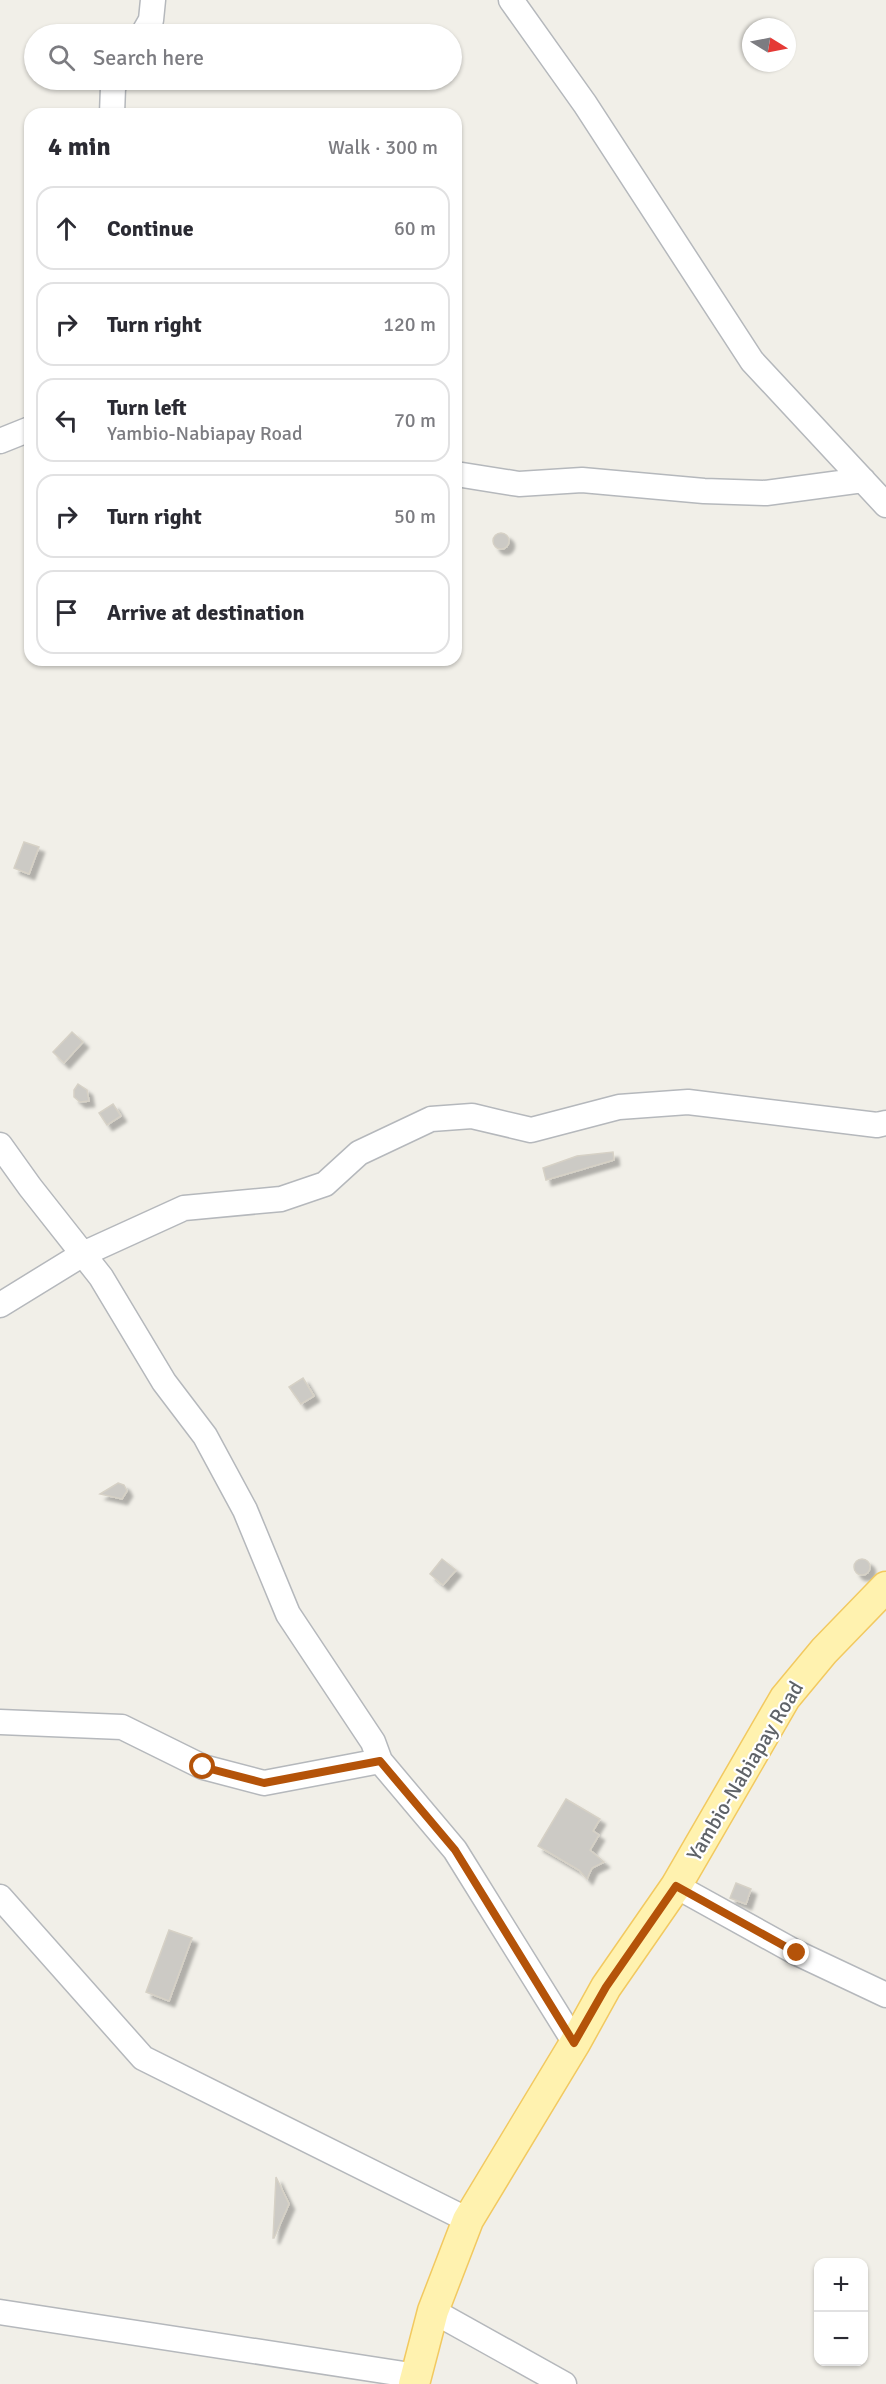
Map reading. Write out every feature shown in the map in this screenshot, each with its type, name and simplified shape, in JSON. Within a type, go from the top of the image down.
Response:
[{"type":"main road","name":"Yambio-Nabiapay Road","points":[[415,2380],[433,2311],[468,2220],[606,1987],[676,1886],[785,1698],[824,1651],[886,1587]]},
{"type":"street","points":[[149,24],[153,0]]},
{"type":"street","points":[[511,0],[585,104],[752,361],[886,505]]},
{"type":"street","points":[[112,108],[113,90]]},
{"type":"street","points":[[0,441],[24,431]]},
{"type":"street","points":[[462,475],[519,484],[582,480],[704,491],[766,493],[863,480]]},
{"type":"street","points":[[0,1305],[83,1254],[184,1208],[281,1199],[325,1184],[359,1153],[430,1119],[472,1116],[531,1130],[619,1107],[688,1102],[877,1125],[886,1123]]},
{"type":"street","points":[[0,1145],[101,1277],[164,1382],[205,1436],[245,1510],[288,1614],[373,1742],[380,1761],[455,1850],[574,2043]]},
{"type":"street","points":[[0,1722],[122,1726],[203,1767],[264,1783],[380,1761]]},
{"type":"street","points":[[676,1886],[797,1953],[886,1995]]},
{"type":"street","points":[[0,1898],[143,2058],[468,2220]]},
{"type":"street","points":[[433,2311],[564,2384]]},
{"type":"street","points":[[0,2312],[415,2380]]},
{"type":"building","points":[[498,533],[504,533],[509,541],[507,547],[498,549],[493,544],[493,538]]},
{"type":"building","points":[[24,842],[39,847],[29,874],[14,868]]},
{"type":"building","points":[[72,1032],[83,1042],[64,1063],[53,1052]]},
{"type":"building","points":[[78,1084],[87,1090],[89,1101],[80,1102],[74,1097],[74,1090]]},
{"type":"building","points":[[113,1104],[121,1116],[107,1125],[99,1113]]},
{"type":"building","points":[[613,1152],[614,1160],[546,1180],[543,1168],[577,1156]]},
{"type":"building","points":[[303,1378],[314,1396],[301,1404],[289,1387]]},
{"type":"building","points":[[118,1483],[124,1485],[127,1491],[122,1499],[100,1494]]},
{"type":"building","points":[[442,1559],[456,1570],[443,1585],[430,1574]]},
{"type":"building","points":[[859,1559],[865,1559],[870,1567],[868,1573],[859,1575],[854,1570],[854,1564]]},
{"type":"building","points":[[566,1799],[600,1819],[593,1831],[599,1835],[590,1850],[604,1862],[592,1868],[587,1879],[579,1870],[538,1846]]},
{"type":"building","points":[[736,1883],[751,1889],[746,1904],[730,1898]]},
{"type":"building","points":[[169,1930],[192,1938],[169,2001],[146,1992]]},
{"type":"building","points":[[276,2177],[289,2204],[273,2238]]},
{"type":"route","points":[[203,1767],[264,1783],[380,1761],[455,1850],[574,2043],[606,1987],[676,1886],[797,1953]]}]
